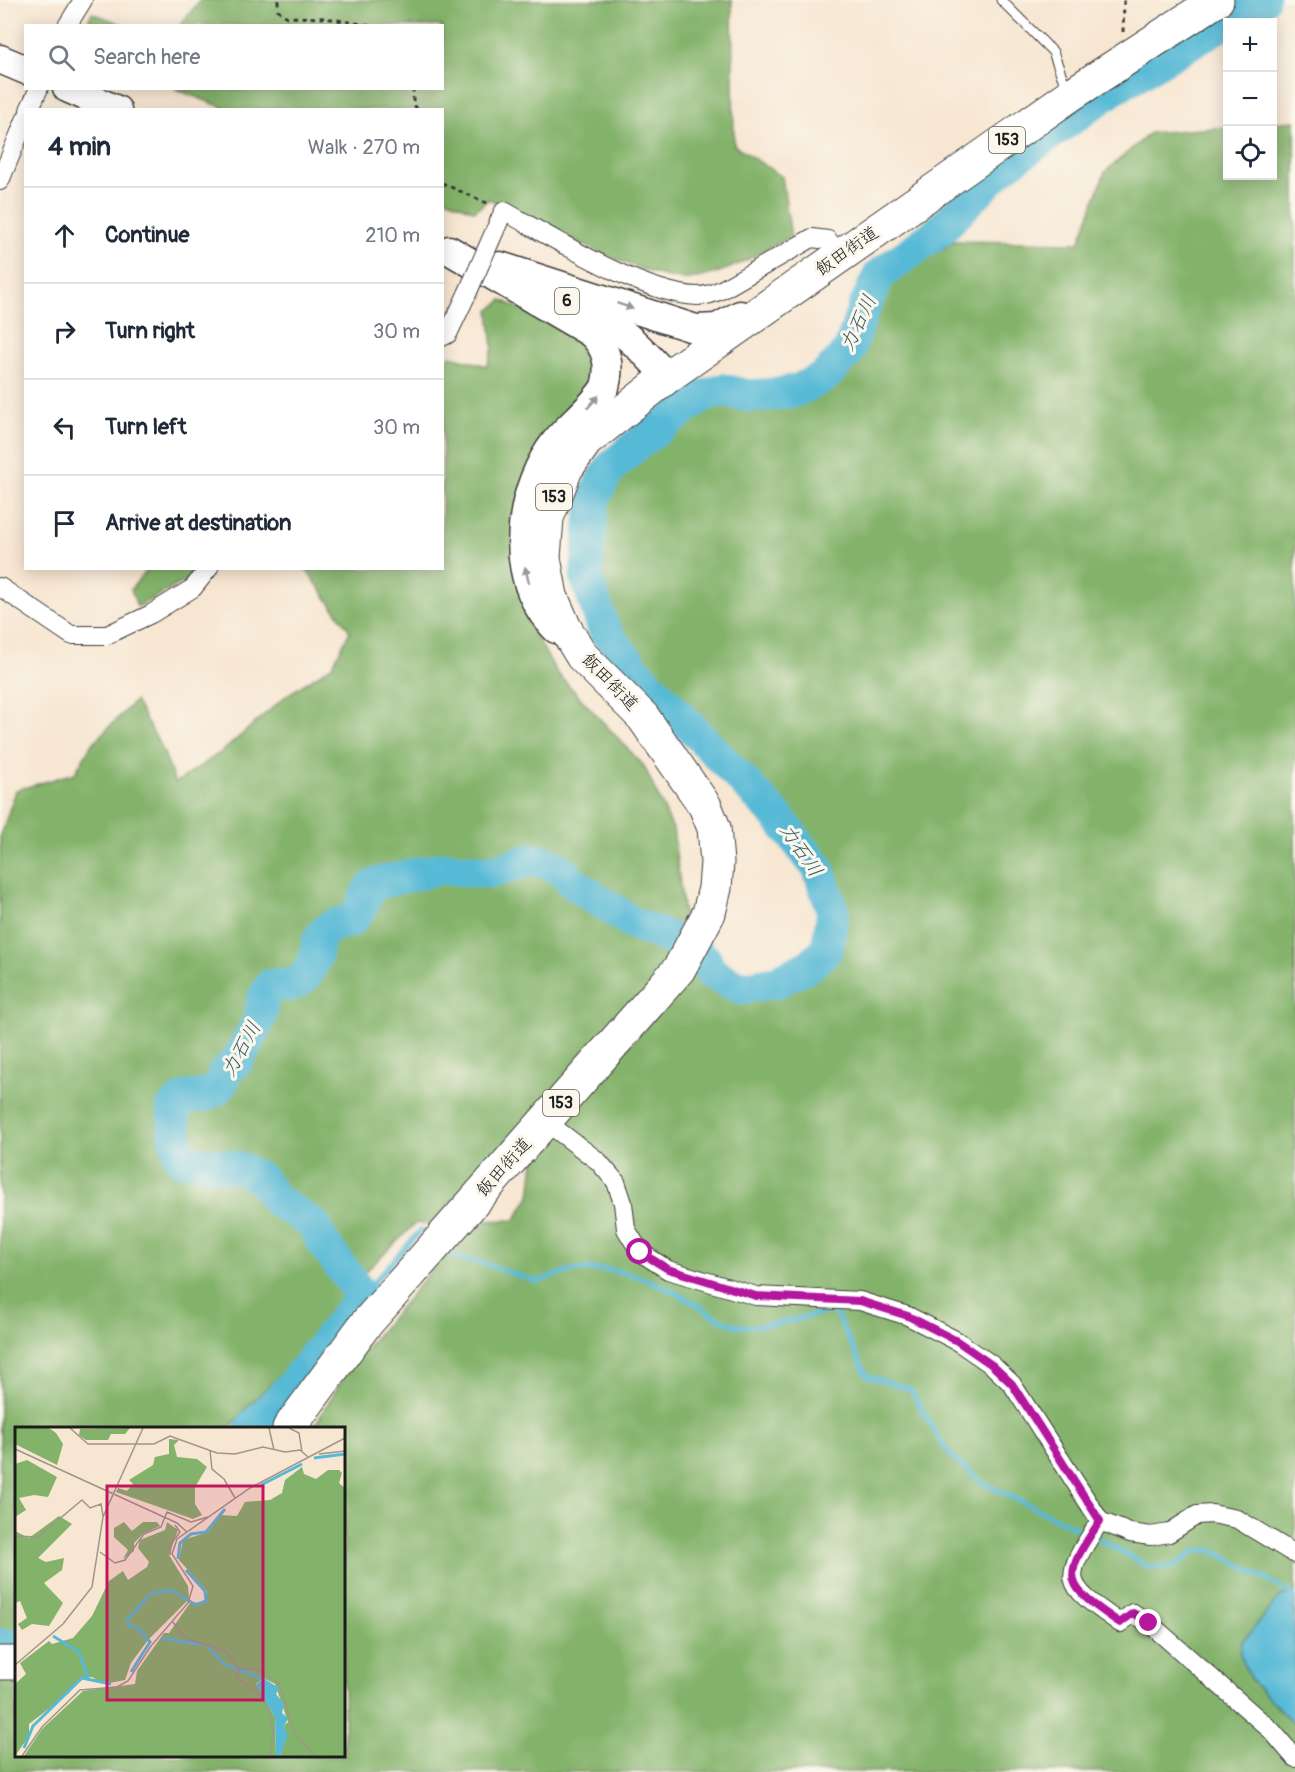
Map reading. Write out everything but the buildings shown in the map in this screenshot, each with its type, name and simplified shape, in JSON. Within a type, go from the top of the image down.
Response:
[{"type":"highway","name":"飯田街道","points":[[290,1427],[364,1326],[679,969],[709,913],[716,888],[717,862],[714,828],[700,798],[643,717],[582,656],[565,628],[551,596],[544,558],[547,518],[566,469],[586,441],[668,377],[1069,96],[1216,0]]},
{"type":"highway","points":[[0,1663],[15,1664]]},
{"type":"main road","points":[[0,59],[24,69]]},
{"type":"main road","points":[[72,90],[112,108]]},
{"type":"main road","points":[[446,249],[696,329],[717,327],[800,284]]},
{"type":"main road","points":[[446,249],[591,333],[600,342],[605,352],[608,376],[606,387],[544,458],[529,495],[523,534],[525,570],[539,608],[582,656]]},
{"type":"main road","name":"6","points":[[446,249],[605,320],[638,343],[668,377]]},
{"type":"street","points":[[69,21],[83,0]]},
{"type":"street","points":[[30,108],[38,90]]},
{"type":"street","points":[[0,182],[23,124]]},
{"type":"street","points":[[444,336],[448,334],[502,215],[600,263],[652,284],[696,296],[723,290],[812,238],[828,240],[841,256]]},
{"type":"street","points":[[0,587],[71,634],[107,635],[151,614],[193,588],[207,570]]},
{"type":"street","points":[[545,1121],[598,1161],[616,1182],[627,1229],[640,1252],[668,1269],[756,1296],[860,1301],[908,1316],[957,1341],[992,1365],[1012,1384],[1099,1523],[1130,1533],[1151,1536],[1169,1533],[1197,1515],[1212,1514],[1237,1519],[1295,1554]]},
{"type":"street","points":[[1099,1523],[1084,1546],[1072,1572],[1073,1586],[1083,1598],[1120,1623],[1133,1613],[1149,1623],[1263,1724],[1295,1758]]},
{"type":"lane","points":[[1001,0],[1053,52],[1069,96]]},
{"type":"path","points":[[278,0],[278,10],[287,17],[326,18],[361,24]]},
{"type":"path","points":[[413,90],[413,105],[416,108]]},
{"type":"path","points":[[444,184],[502,215]]},
{"type":"green space","points":[[200,0],[732,0],[734,145],[782,177],[791,237],[716,273],[689,279],[671,277],[647,271],[590,248],[489,199],[475,211],[444,198],[444,108],[224,108],[178,90],[444,90],[444,24],[181,24]]},
{"type":"green space","points":[[92,13],[121,24],[86,24]]},
{"type":"green space","points":[[1295,121],[1295,1592],[1281,1596],[1242,1642],[1251,1680],[1295,1725],[1295,1772],[0,1772],[0,1678],[15,1678],[15,1757],[345,1757],[345,1427],[314,1427],[350,1367],[473,1221],[515,1220],[530,1196],[535,1152],[695,972],[735,990],[752,992],[816,973],[835,946],[840,913],[831,873],[786,813],[656,676],[629,654],[601,613],[593,583],[593,549],[606,496],[616,473],[637,448],[676,418],[713,402],[790,404],[842,375],[864,337],[883,287],[954,241],[1079,243],[1105,172],[1150,133],[1223,127],[1223,180],[1277,180],[1277,123]]},
{"type":"green space","points":[[502,300],[579,338],[588,362],[592,388],[517,570],[529,624],[557,673],[644,766],[673,829],[686,932],[669,966],[431,1224],[416,1223],[362,1275],[348,1276],[336,1313],[289,1367],[245,1409],[231,1427],[15,1427],[15,1633],[0,1634],[0,837],[16,790],[75,773],[91,745],[135,701],[163,750],[175,783],[224,750],[287,695],[332,666],[350,631],[307,570],[444,570],[444,359],[451,356],[487,366],[493,348],[489,311]]},
{"type":"green space","points":[[147,570],[198,570],[191,578],[137,607],[131,589]]},
{"type":"water","points":[[1295,1592],[1295,1725],[1251,1680],[1240,1654],[1242,1642],[1281,1596]]},
{"type":"waterway","name":"力石川","points":[[252,1427],[290,1388],[362,1295],[323,1243],[314,1225],[276,1200],[261,1179],[240,1168],[182,1160],[177,1148],[172,1108],[187,1097],[203,1096],[214,1091],[222,1083],[224,1073],[237,1061],[260,1018],[263,999],[271,985],[292,985],[304,978],[315,959],[318,941],[323,933],[333,925],[351,921],[361,908],[368,891],[377,883],[443,868],[491,872],[530,860],[545,862],[562,870],[572,882],[634,924],[687,945],[705,959],[711,973],[741,988],[776,982],[810,965],[827,949],[833,912],[818,868],[776,815],[637,672],[605,632],[586,577],[593,502],[611,467],[636,445],[701,397],[723,390],[749,396],[778,394],[798,390],[824,377],[849,351],[863,310],[879,275],[939,231],[1001,169],[1116,87],[1263,0]]},
{"type":"waterway","points":[[362,1295],[421,1230],[430,1237]]},
{"type":"waterway","points":[[446,1250],[456,1258],[482,1263],[537,1282],[579,1270],[599,1269],[637,1276],[675,1292],[719,1319],[735,1325],[758,1326],[834,1310],[867,1376],[910,1389],[952,1457],[983,1483],[1101,1540],[1149,1567],[1173,1567],[1197,1550],[1214,1551],[1291,1593],[1295,1599]]},
{"type":"waterway","name":"力石川","points":[[0,1645],[15,1645]]},
{"type":"route","points":[[640,1252],[668,1269],[756,1296],[860,1301],[908,1316],[957,1341],[992,1365],[1012,1384],[1100,1521],[1075,1563],[1072,1572],[1073,1586],[1083,1598],[1120,1623],[1133,1613],[1149,1623]]}]
